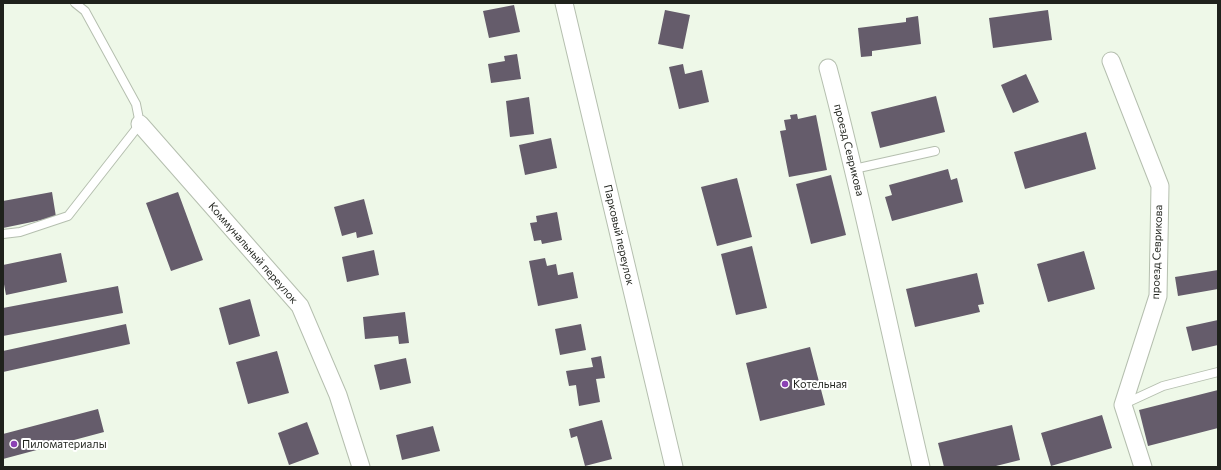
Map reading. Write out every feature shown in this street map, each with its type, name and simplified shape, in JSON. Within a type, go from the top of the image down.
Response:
[{"type":"street","name":"Парковый переулок","points":[[564,3],[674,467]]},
{"type":"street","name":"проезд Севрикова","points":[[1111,61],[1160,186],[1158,296],[1122,405]]},
{"type":"street","name":"проезд Севрикова","points":[[828,68],[854,169],[885,314],[921,467]]},
{"type":"street","name":"Коммунальный переулок","points":[[140,124],[300,306],[338,395],[361,467]]},
{"type":"street","points":[[1122,405],[1143,467]]},
{"type":"lane","points":[[3,234],[20,232],[68,216],[140,124],[136,104],[85,11],[75,3]]},
{"type":"lane","points":[[854,169],[935,151]]},
{"type":"lane","points":[[1122,405],[1163,386],[1218,372]]},
{"type":"building","points":[[514,5],[520,32],[489,38],[483,11]]},
{"type":"building","points":[[665,10],[690,15],[683,49],[658,44]]},
{"type":"building","points":[[1048,10],[1052,40],[993,48],[989,18]]},
{"type":"building","points":[[918,16],[921,44],[872,51],[872,56],[861,57],[858,28],[906,22],[906,18]]},
{"type":"building","points":[[517,54],[521,79],[491,83],[488,64],[505,61],[504,56]]},
{"type":"building","points":[[683,64],[685,74],[702,70],[709,102],[679,109],[669,67]]},
{"type":"building","points":[[1026,74],[1039,102],[1013,113],[1001,85]]},
{"type":"building","points":[[936,96],[945,132],[880,148],[871,112]]},
{"type":"building","points":[[529,97],[534,134],[510,137],[506,101]]},
{"type":"building","points":[[797,114],[798,119],[816,115],[827,170],[789,177],[780,131],[786,130],[784,120],[791,119],[790,115]]},
{"type":"building","points":[[1086,132],[1096,169],[1025,189],[1014,152]]},
{"type":"building","points":[[551,138],[557,168],[525,175],[519,145]]},
{"type":"building","points":[[948,169],[951,180],[957,178],[963,202],[892,221],[885,197],[892,195],[889,185]]},
{"type":"building","points":[[831,175],[846,235],[811,244],[796,184]]},
{"type":"building","points":[[737,178],[752,237],[717,246],[701,187]]},
{"type":"building","points":[[52,192],[56,217],[3,228],[3,201]]},
{"type":"building","points":[[178,192],[203,260],[171,271],[146,203]]},
{"type":"building","points":[[364,199],[373,234],[357,238],[356,232],[342,236],[334,207]]},
{"type":"building","points":[[557,212],[562,240],[542,244],[541,240],[534,241],[530,223],[537,222],[536,216]]},
{"type":"building","points":[[752,246],[767,308],[736,315],[721,254]]},
{"type":"building","points":[[374,250],[379,275],[347,282],[342,257]]},
{"type":"building","points":[[1084,251],[1095,289],[1048,302],[1037,264]]},
{"type":"building","points":[[61,253],[67,282],[6,295],[3,279],[3,265]]},
{"type":"building","points":[[545,258],[547,266],[556,264],[558,275],[573,272],[578,298],[538,306],[529,261]]},
{"type":"building","points":[[1218,270],[1218,289],[1178,296],[1175,277]]},
{"type":"building","points":[[977,273],[984,304],[978,305],[980,312],[915,327],[906,289]]},
{"type":"building","points":[[118,286],[123,313],[3,336],[3,308]]},
{"type":"building","points":[[250,299],[260,336],[229,345],[219,308]]},
{"type":"building","points":[[405,312],[409,343],[399,344],[398,336],[365,339],[363,317]]},
{"type":"building","points":[[1218,320],[1218,345],[1192,351],[1186,327]]},
{"type":"building","points":[[126,324],[130,344],[3,372],[3,351]]},
{"type":"building","points":[[581,324],[586,350],[560,355],[555,329]]},
{"type":"building","name":"Котельная","points":[[810,347],[825,405],[760,421],[746,363]]},
{"type":"building","points":[[277,351],[289,393],[248,404],[236,362]]},
{"type":"building","points":[[601,356],[605,378],[596,379],[600,402],[579,406],[576,385],[569,386],[566,371],[593,367],[591,358]]},
{"type":"building","points":[[406,358],[411,383],[380,390],[374,365]]},
{"type":"building","points":[[1218,390],[1218,428],[1148,446],[1139,410]]},
{"type":"building","points":[[98,409],[104,432],[3,459],[3,434]]},
{"type":"building","points":[[1102,415],[1112,448],[1051,466],[1041,433]]},
{"type":"building","points":[[602,420],[612,459],[585,466],[577,436],[571,438],[569,429]]},
{"type":"building","points":[[307,422],[319,454],[289,465],[278,433]]},
{"type":"building","points":[[1012,425],[1020,460],[992,467],[944,467],[938,443]]},
{"type":"building","points":[[433,426],[440,451],[402,460],[396,435]]},
{"type":"place","name":"Котельная","points":[[785,384]]},
{"type":"place","name":"Пиломатериалы","points":[[14,444]]}]
